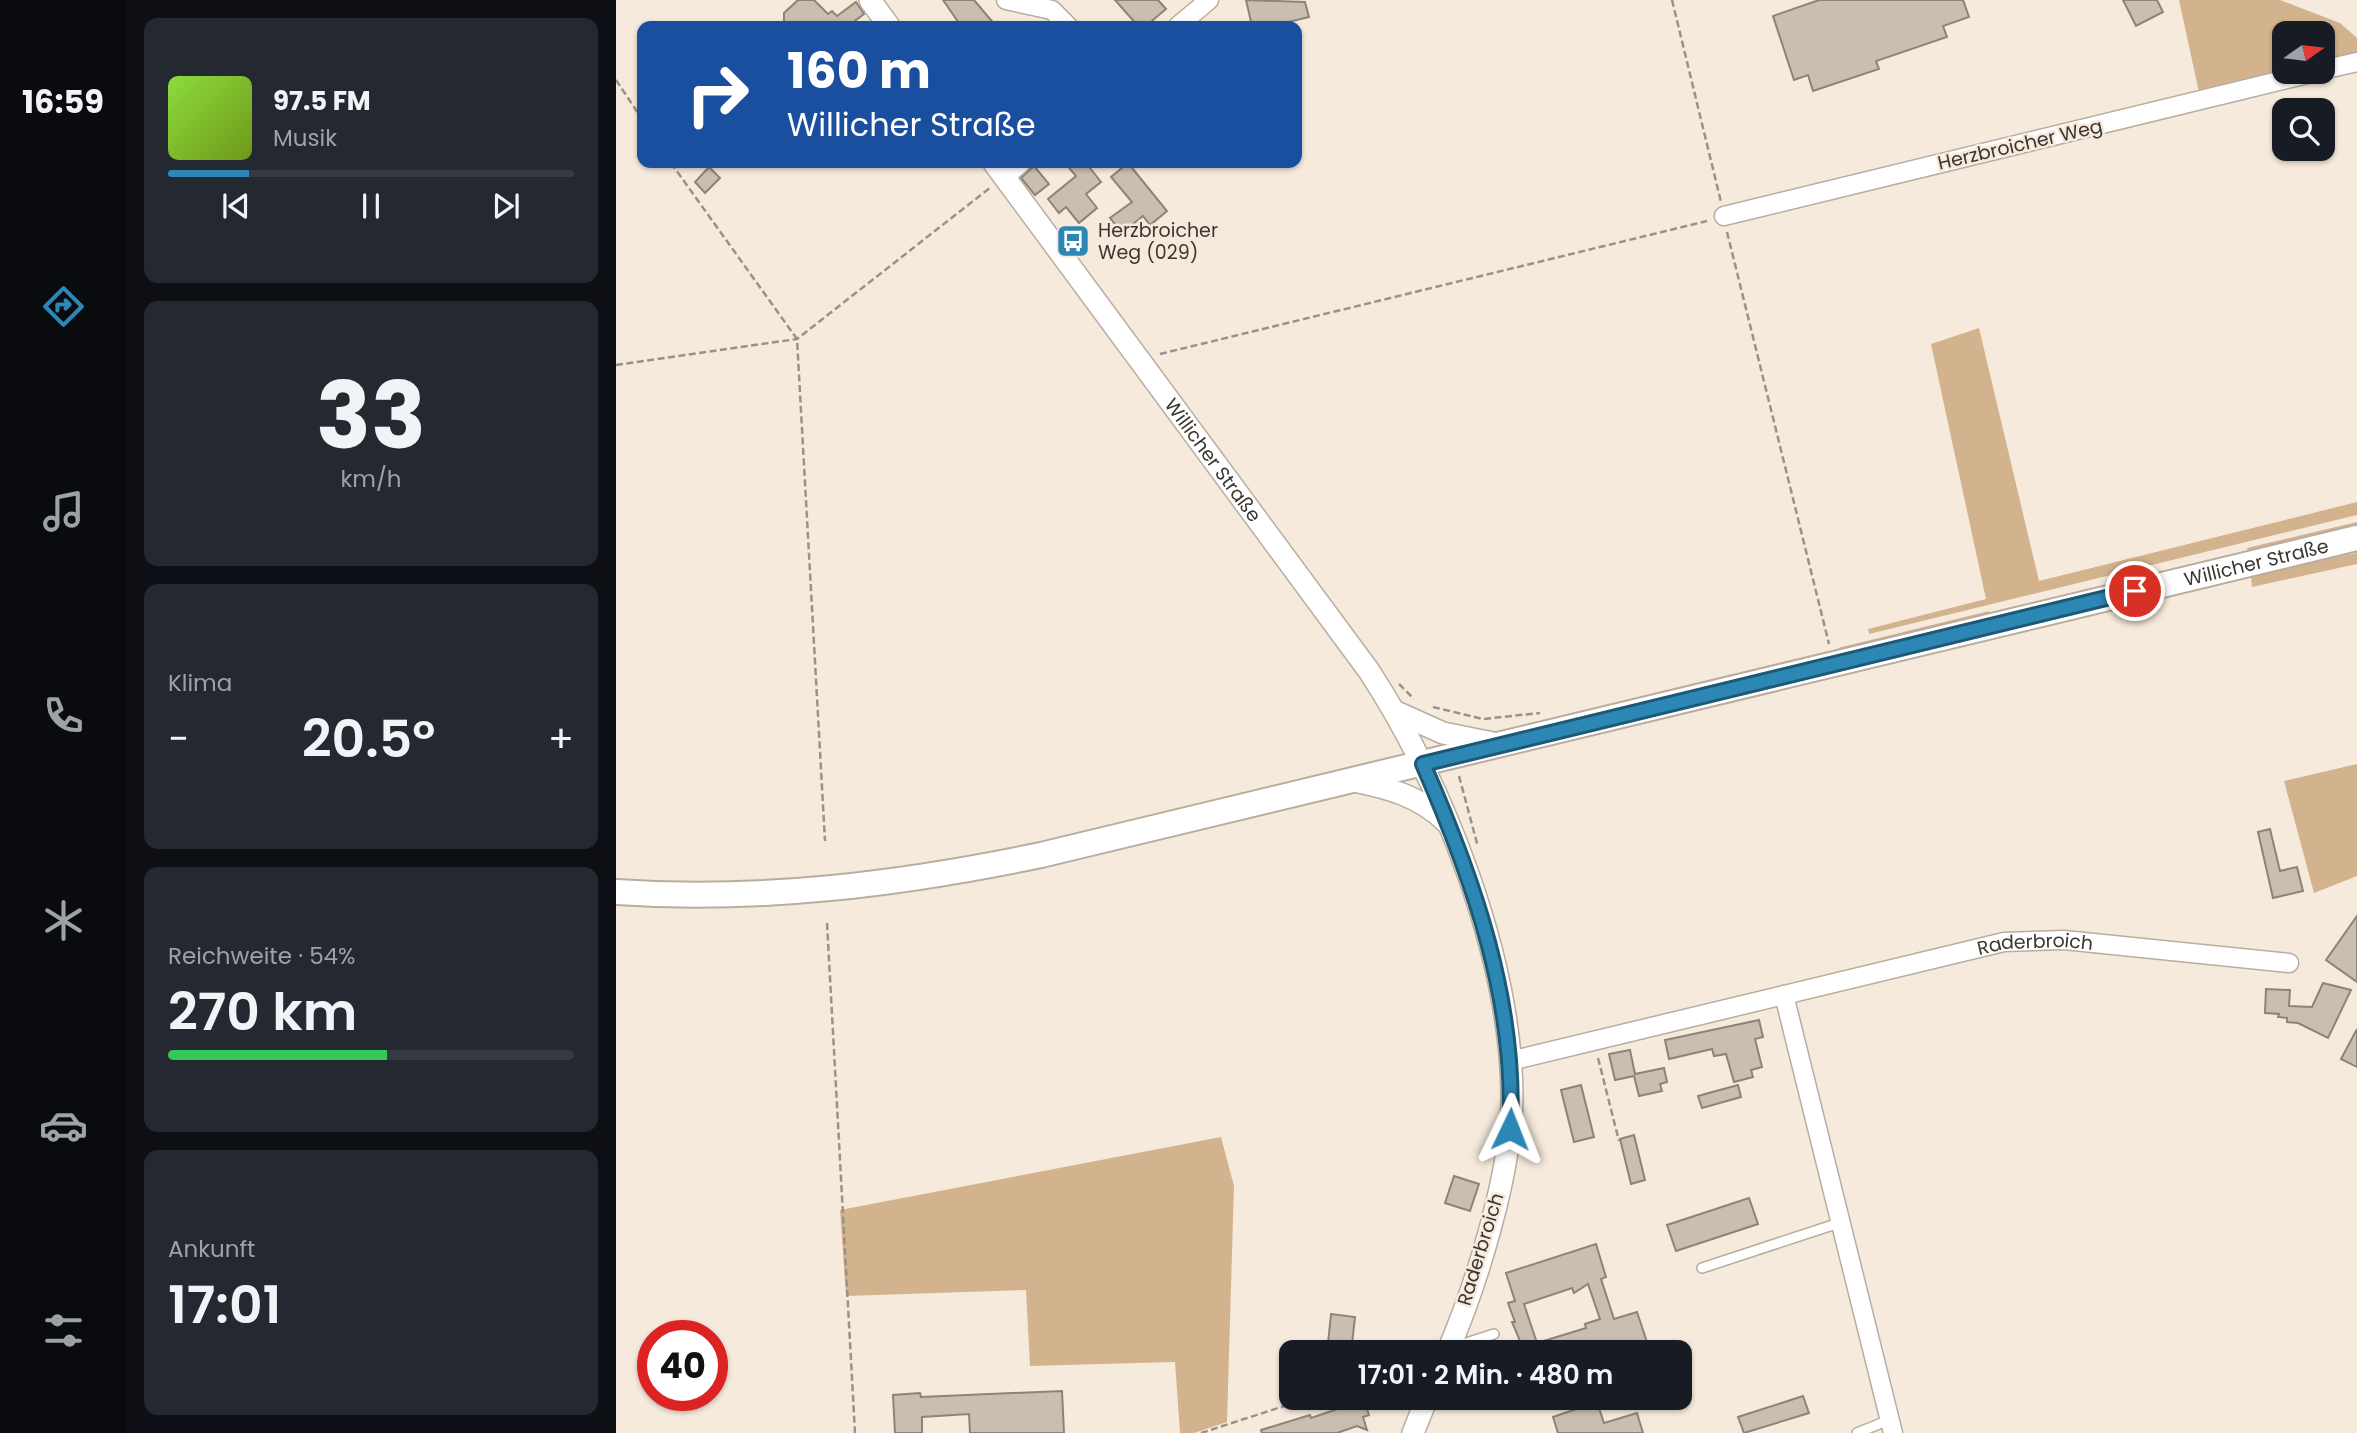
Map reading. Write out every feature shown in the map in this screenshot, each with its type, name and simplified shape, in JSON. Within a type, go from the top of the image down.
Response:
[{"type":"main road","name":"Willicher Straße","points":[[616,892],[735,895],[868,885],[995,864],[1174,825],[2357,538]]},
{"type":"street","points":[[870,0],[885,21]]},
{"type":"street","points":[[1006,0],[1052,10],[1063,21]]},
{"type":"street","points":[[1184,21],[1209,0]]},
{"type":"street","points":[[2335,67],[2357,62]]},
{"type":"street","name":"Herzbroicher Weg","points":[[1724,216],[2272,83]]},
{"type":"street","name":"Willicher Straße","points":[[1007,168],[1140,359],[1342,632],[1394,710],[1423,764]]},
{"type":"street","points":[[1394,710],[1443,733],[1504,744]]},
{"type":"street","name":"Raderbroich","points":[[1423,764],[1448,824],[1486,934],[1510,1060],[1511,1110],[1504,1166],[1479,1261],[1452,1340]]},
{"type":"street","points":[[1354,781],[1412,797],[1448,824]]},
{"type":"street","name":"Raderbroich","points":[[1510,1060],[1970,948],[2027,940],[2064,940],[2289,963]]},
{"type":"street","points":[[1784,995],[1891,1427]]},
{"type":"street","points":[[1413,1433],[1422,1410]]},
{"type":"lane","points":[[1702,1268],[1839,1223]]},
{"type":"lane","points":[[1478,1340],[1494,1334]]},
{"type":"lane","points":[[1857,1433],[1891,1427]]},
{"type":"path","points":[[1672,0],[1834,664]]},
{"type":"path","points":[[616,79],[637,111]]},
{"type":"path","points":[[675,168],[797,339],[825,841]]},
{"type":"path","points":[[616,365],[797,339],[1005,168]]},
{"type":"path","points":[[1140,359],[1724,216]]},
{"type":"path","points":[[1399,684],[1418,702]]},
{"type":"path","points":[[1425,705],[1483,719],[1544,712]]},
{"type":"path","points":[[827,923],[855,1433]]},
{"type":"path","points":[[1594,1041],[1619,1141]]},
{"type":"path","points":[[1201,1433],[1279,1408]]},
{"type":"shaded area","points":[[2179,0],[2280,0],[2335,21],[2272,21],[2272,76],[2200,97]]},
{"type":"shaded area","points":[[2335,21],[2357,38],[2357,58],[2335,63]]},
{"type":"shaded area","points":[[1979,328],[2039,581],[2357,502],[2357,515],[1869,634],[1868,629],[1986,599],[1931,344]]},
{"type":"shaded area","points":[[2357,522],[2357,526],[2248,553],[2247,548]]},
{"type":"shaded area","points":[[2357,553],[2357,564],[2252,587],[2251,575]]},
{"type":"shaded area","points":[[1989,611],[1990,616],[1844,651],[1838,648]]},
{"type":"shaded area","points":[[2357,764],[2357,876],[2314,893],[2284,781]]},
{"type":"shaded area","points":[[1221,1137],[1234,1186],[1227,1422],[1194,1433],[1180,1433],[1175,1362],[1030,1366],[1026,1290],[846,1296],[840,1210]]},
{"type":"building","points":[[798,0],[814,0],[828,14],[832,11],[837,16],[856,2],[864,14],[855,21],[784,21],[784,13]]},
{"type":"building","points":[[943,0],[974,0],[992,21],[958,21]]},
{"type":"building","points":[[1115,0],[1158,0],[1166,9],[1152,21],[1134,21]]},
{"type":"building","points":[[1246,0],[1305,2],[1309,17],[1293,21],[1251,21]]},
{"type":"building","points":[[1819,0],[1963,0],[1969,17],[1943,26],[1947,37],[1876,61],[1879,69],[1813,91],[1808,75],[1794,80],[1773,16]]},
{"type":"building","points":[[2123,0],[2157,0],[2163,12],[2136,26]]},
{"type":"building","points":[[708,168],[720,178],[705,193],[695,182]]},
{"type":"building","points":[[1032,168],[1036,168],[1049,184],[1035,195],[1021,178]]},
{"type":"building","points":[[1069,168],[1090,168],[1101,182],[1086,194],[1097,208],[1079,223],[1066,207],[1059,213],[1048,199],[1076,176]]},
{"type":"building","points":[[1122,168],[1132,168],[1167,211],[1150,225],[1143,216],[1122,233],[1110,218],[1132,202],[1111,177]]},
{"type":"building","points":[[2270,829],[2280,871],[2297,867],[2303,891],[2273,898],[2258,832]]},
{"type":"building","points":[[2357,916],[2357,982],[2326,960]]},
{"type":"building","points":[[2323,983],[2351,990],[2328,1038],[2298,1023],[2287,1022],[2287,1018],[2278,1017],[2279,1014],[2265,1013],[2266,989],[2290,990],[2289,1006],[2312,1007]]},
{"type":"building","points":[[1759,1020],[1763,1037],[1755,1039],[1762,1067],[1751,1070],[1753,1077],[1734,1082],[1726,1054],[1714,1056],[1712,1049],[1669,1059],[1665,1040]]},
{"type":"building","points":[[2357,1029],[2357,1067],[2341,1059]]},
{"type":"building","points":[[1630,1050],[1635,1074],[1664,1068],[1667,1082],[1660,1084],[1662,1091],[1639,1096],[1634,1076],[1615,1080],[1609,1054]]},
{"type":"building","points":[[1581,1085],[1594,1137],[1574,1142],[1561,1090]]},
{"type":"building","points":[[1738,1085],[1741,1097],[1702,1108],[1698,1096]]},
{"type":"building","points":[[1634,1135],[1645,1180],[1631,1184],[1620,1139]]},
{"type":"building","points":[[1454,1176],[1479,1184],[1470,1211],[1445,1203]]},
{"type":"building","points":[[1749,1198],[1758,1224],[1676,1251],[1667,1225]]},
{"type":"building","points":[[1596,1244],[1606,1277],[1601,1279],[1614,1319],[1637,1312],[1646,1340],[1547,1340],[1586,1328],[1585,1324],[1600,1319],[1588,1284],[1574,1293],[1572,1288],[1524,1304],[1536,1340],[1520,1340],[1508,1303],[1515,1301],[1506,1273]]},
{"type":"building","points":[[1331,1314],[1355,1317],[1352,1340],[1328,1340]]},
{"type":"building","points":[[1062,1391],[1064,1433],[970,1433],[969,1414],[922,1417],[922,1433],[895,1433],[893,1395],[920,1393],[921,1397]]},
{"type":"building","points":[[1803,1396],[1809,1413],[1744,1433],[1738,1417]]},
{"type":"building","points":[[1335,1410],[1367,1410],[1369,1415],[1363,1417],[1367,1430],[1357,1426],[1337,1433],[1262,1433],[1261,1430],[1310,1415],[1311,1418]]},
{"type":"building","points":[[1574,1410],[1600,1410],[1604,1423],[1637,1413],[1643,1433],[1558,1433],[1553,1417]]},
{"type":"place","name":"Herzbroicher Weg (029)","points":[[1073,241]]},
{"type":"route","points":[[1510,1129],[1510,1060],[1492,960],[1467,877],[1423,764],[2135,591]]}]
